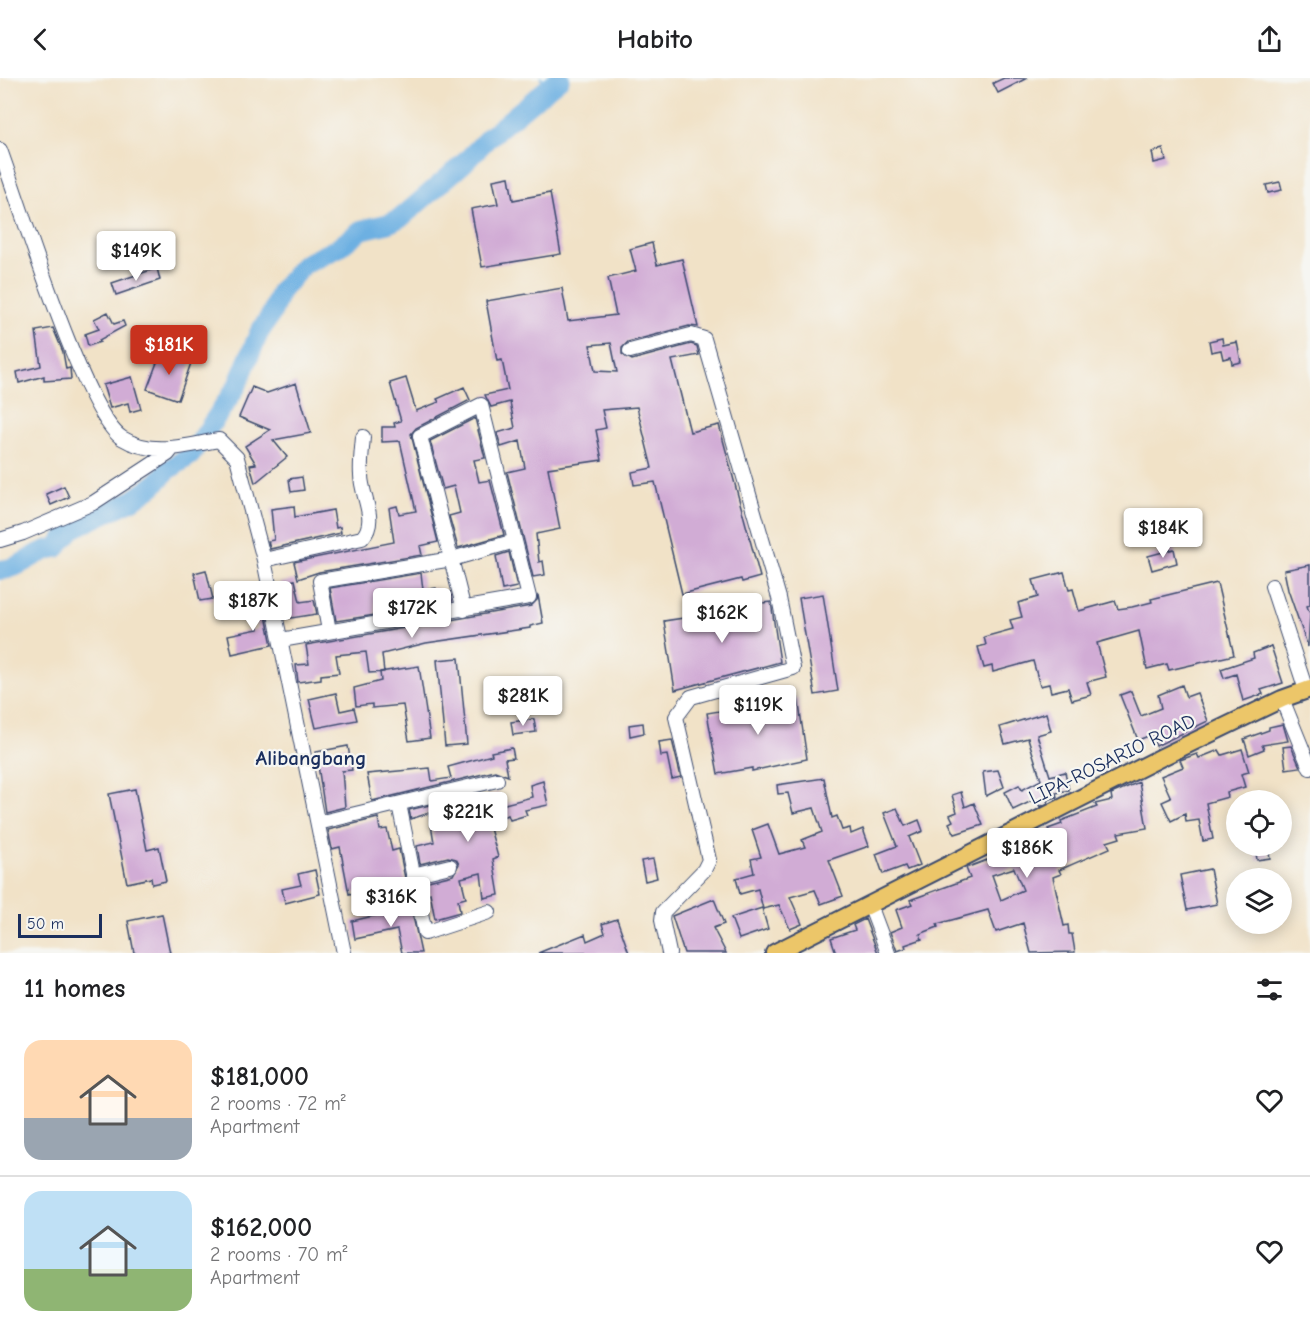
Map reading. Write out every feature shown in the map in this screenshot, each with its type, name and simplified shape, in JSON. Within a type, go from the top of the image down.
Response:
[{"type":"main road","name":"LIPA-ROSARIO ROAD","points":[[774,953],[1162,757],[1282,699],[1308,690]]},
{"type":"street","points":[[0,150],[71,352],[111,428],[122,438],[147,447],[178,448],[219,440],[237,458],[264,560],[344,953]]},
{"type":"street","points":[[630,351],[692,335],[698,335],[704,339],[779,598],[793,668],[691,697],[676,717],[709,860],[704,870],[663,912],[662,920],[669,953]]},
{"type":"street","points":[[281,640],[464,610],[530,597],[481,405],[420,436],[464,610]]},
{"type":"street","points":[[264,560],[362,538],[368,533],[370,524],[360,478],[363,437]]},
{"type":"street","points":[[0,540],[93,503],[178,448]]},
{"type":"street","points":[[329,631],[320,581],[452,559],[516,541]]},
{"type":"street","points":[[1272,586],[1308,690]]},
{"type":"street","points":[[1282,699],[1310,768]]},
{"type":"street","points":[[318,823],[497,780]]},
{"type":"street","points":[[399,804],[425,933],[489,912]]},
{"type":"street","points":[[413,875],[450,866]]},
{"type":"street","points":[[870,905],[888,953]]},
{"type":"building","points":[[1004,78],[1027,78],[998,93],[993,83]]},
{"type":"building","points":[[1163,149],[1166,160],[1154,163],[1152,152]]},
{"type":"building","points":[[509,177],[513,200],[550,193],[561,254],[482,267],[471,209],[498,204],[493,180]]},
{"type":"building","points":[[1280,182],[1282,190],[1268,193],[1266,185]]},
{"type":"building","points":[[652,243],[657,265],[682,259],[698,327],[689,326],[628,342],[622,348],[622,354],[632,360],[691,344],[697,346],[699,355],[672,360],[690,432],[719,425],[760,577],[742,582],[741,579],[682,594],[655,482],[634,485],[632,472],[652,468],[637,407],[602,410],[606,428],[596,430],[602,460],[548,468],[560,529],[536,534],[539,562],[543,561],[545,575],[533,577],[507,472],[525,468],[520,441],[501,447],[497,433],[515,428],[510,402],[491,407],[485,395],[508,390],[502,360],[497,361],[486,301],[562,288],[568,321],[616,315],[608,278],[636,271],[630,249]],"holes":[[[611,343],[617,372],[595,371],[590,345]]]},
{"type":"building","points":[[157,268],[160,280],[116,295],[112,283]]},
{"type":"building","points":[[108,312],[114,324],[123,321],[125,326],[99,340],[100,342],[88,346],[85,334],[99,329],[94,319]]},
{"type":"building","points":[[53,328],[63,352],[66,369],[70,368],[71,379],[44,381],[44,376],[19,383],[17,372],[41,366],[36,331]]},
{"type":"building","points":[[1222,338],[1223,345],[1237,342],[1241,362],[1232,364],[1231,357],[1223,359],[1221,350],[1211,352],[1209,341]]},
{"type":"building","points":[[161,352],[191,363],[178,400],[147,389]]},
{"type":"building","points":[[132,377],[141,409],[130,412],[128,403],[110,408],[103,385]]},
{"type":"building","points":[[406,378],[416,411],[439,402],[437,399],[464,387],[470,400],[416,428],[411,434],[438,542],[420,546],[422,555],[319,572],[298,579],[294,562],[394,542],[389,508],[397,506],[399,514],[416,511],[400,441],[382,442],[382,427],[395,427],[394,423],[401,421],[390,383]]},
{"type":"building","points":[[296,383],[311,433],[273,440],[287,457],[255,483],[250,465],[256,464],[245,446],[270,430],[239,417],[252,387],[267,393]]},
{"type":"building","points":[[475,418],[485,458],[474,460],[479,482],[490,480],[504,535],[458,548],[449,516],[460,513],[454,486],[443,489],[430,441]]},
{"type":"building","points":[[302,477],[304,490],[291,492],[289,479]]},
{"type":"building","points":[[64,486],[69,497],[51,505],[46,494]]},
{"type":"building","points":[[294,506],[295,517],[333,510],[336,528],[340,527],[341,533],[270,549],[268,541],[274,540],[271,509]]},
{"type":"building","points":[[1174,549],[1177,563],[1152,570],[1148,556]]},
{"type":"building","points":[[509,552],[517,587],[502,590],[496,556]]},
{"type":"building","points":[[1310,565],[1310,605],[1307,606],[1310,614],[1308,647],[1288,590],[1284,570]]},
{"type":"building","points":[[206,570],[213,599],[200,601],[194,573]]},
{"type":"building","points":[[1064,572],[1069,590],[1073,589],[1079,611],[1115,601],[1118,609],[1132,607],[1152,602],[1151,599],[1217,583],[1234,655],[1169,670],[1167,664],[1147,669],[1139,631],[1097,643],[1106,677],[1087,682],[1091,695],[1072,700],[1068,688],[1051,692],[1049,684],[1040,686],[1033,661],[993,672],[992,666],[984,668],[978,647],[986,645],[984,637],[1013,629],[1010,620],[1022,617],[1018,603],[1038,597],[1033,580]]},
{"type":"building","points":[[421,573],[423,590],[436,588],[437,594],[450,592],[452,601],[403,610],[401,594],[376,597],[375,615],[336,621],[330,588]]},
{"type":"building","points":[[295,580],[300,602],[314,600],[317,614],[285,619],[280,583]]},
{"type":"building","points":[[823,594],[838,691],[815,695],[799,598]]},
{"type":"building","points":[[538,595],[543,623],[530,626],[530,628],[426,643],[382,654],[384,672],[369,673],[366,652],[336,655],[339,673],[321,675],[321,679],[298,682],[296,665],[309,664],[306,645],[531,606],[537,600]]},
{"type":"building","points":[[262,596],[272,645],[232,654],[228,635],[258,629],[251,599]]},
{"type":"building","points":[[771,602],[780,662],[675,690],[664,621],[724,612],[723,607]]},
{"type":"building","points":[[1271,646],[1283,683],[1261,690],[1263,694],[1243,701],[1236,674],[1224,678],[1221,669],[1254,658],[1253,653]]},
{"type":"building","points":[[459,658],[467,744],[445,746],[437,660]]},
{"type":"building","points":[[419,666],[430,738],[409,741],[403,705],[372,708],[372,704],[356,706],[354,688],[381,681],[380,672]]},
{"type":"building","points":[[1182,685],[1186,697],[1197,693],[1208,721],[1156,746],[1151,735],[1138,740],[1120,695],[1131,691],[1141,716],[1161,708],[1158,695]]},
{"type":"building","points":[[336,693],[340,711],[354,708],[357,720],[316,728],[309,699]]},
{"type":"building","points":[[798,698],[807,759],[752,771],[752,768],[718,774],[707,713]]},
{"type":"building","points":[[1046,713],[1051,731],[1037,735],[1050,776],[1065,772],[1069,790],[1056,793],[1057,797],[1047,800],[1048,803],[1040,807],[1036,799],[1013,810],[1005,792],[1019,785],[1022,790],[1041,780],[1028,738],[1005,744],[1000,727]]},
{"type":"building","points":[[534,719],[536,732],[513,735],[511,722]]},
{"type":"building","points":[[643,723],[644,733],[630,736],[629,725]]},
{"type":"building","points":[[1283,724],[1288,741],[1262,745],[1264,749],[1249,755],[1244,739],[1269,730],[1269,727]]},
{"type":"building","points":[[672,740],[681,777],[672,779],[667,755],[661,756],[659,742]]},
{"type":"building","points":[[348,746],[352,770],[342,771],[345,807],[325,812],[316,752]]},
{"type":"building","points":[[1291,746],[1300,767],[1286,769],[1283,747]]},
{"type":"building","points":[[512,748],[514,758],[505,759],[508,776],[495,771],[372,801],[367,774],[430,768],[432,781],[451,778],[448,767],[492,755],[491,752]]},
{"type":"building","points":[[1242,749],[1249,772],[1241,774],[1245,787],[1226,790],[1226,798],[1206,803],[1213,839],[1203,841],[1199,820],[1186,822],[1185,814],[1171,821],[1162,802],[1171,798],[1161,776],[1183,767],[1180,760],[1197,754],[1199,758],[1219,750],[1222,755]]},
{"type":"building","points":[[998,770],[1004,787],[986,796],[983,772]]},
{"type":"building","points":[[824,778],[832,818],[837,816],[842,830],[850,828],[851,834],[863,829],[869,846],[829,860],[843,896],[821,904],[815,890],[790,897],[802,924],[790,929],[779,905],[763,909],[758,889],[740,894],[736,878],[754,873],[751,859],[761,857],[752,830],[768,824],[779,854],[805,847],[802,840],[822,832],[814,808],[793,813],[788,793],[778,794],[777,785]]},
{"type":"building","points":[[543,781],[548,805],[525,810],[527,815],[510,820],[508,815],[488,821],[498,857],[493,859],[499,895],[484,898],[481,873],[461,878],[466,898],[458,900],[460,912],[435,919],[430,893],[427,894],[424,882],[453,875],[459,864],[456,859],[448,857],[420,864],[417,846],[434,842],[429,813],[411,819],[409,810],[463,797],[463,802],[487,799],[486,797],[498,793],[501,805],[532,797],[530,785]]},
{"type":"building","points":[[1139,782],[1147,828],[1118,833],[1120,838],[1107,842],[1110,848],[1059,870],[1061,874],[1053,877],[1064,926],[1068,925],[1069,934],[1072,934],[1075,952],[1031,953],[1023,923],[996,932],[988,910],[937,924],[938,927],[920,934],[922,939],[905,945],[906,948],[897,951],[890,932],[902,927],[896,910],[912,904],[910,900],[970,878],[966,868],[987,860],[988,862],[1018,853],[1017,850],[1035,843],[1033,838],[1050,832],[1048,829],[1062,824],[1061,821],[1097,807],[1095,804],[1112,800],[1111,794]],"holes":[[[1014,868],[1023,890],[1001,900],[992,875]]]},
{"type":"building","points":[[135,789],[147,850],[159,847],[166,881],[152,884],[151,878],[127,883],[109,794]]},
{"type":"building","points":[[961,792],[965,807],[974,803],[983,825],[955,834],[949,823],[953,821],[950,815],[957,812],[952,795]]},
{"type":"building","points":[[897,808],[905,826],[919,820],[923,831],[909,837],[920,865],[907,870],[905,866],[883,874],[876,854],[897,846],[884,813]]},
{"type":"building","points":[[378,818],[380,830],[387,829],[392,851],[399,849],[406,883],[349,894],[340,847],[332,849],[328,830]]},
{"type":"building","points":[[1256,856],[1270,856],[1270,858],[1257,860]]},
{"type":"building","points":[[653,859],[657,878],[645,881],[641,861]]},
{"type":"building","points":[[1210,869],[1217,904],[1187,910],[1180,875]]},
{"type":"building","points":[[315,870],[320,894],[285,903],[282,889],[301,885],[298,874]]},
{"type":"building","points":[[714,899],[724,924],[713,928],[726,953],[684,953],[672,916]]},
{"type":"building","points":[[411,907],[421,953],[402,953],[397,930],[355,939],[352,921]]},
{"type":"building","points":[[762,908],[768,929],[739,939],[731,918]]},
{"type":"building","points":[[162,914],[170,953],[134,953],[128,921]]},
{"type":"building","points":[[617,919],[629,953],[538,953],[585,934],[587,941],[605,933],[602,924]]},
{"type":"building","points":[[865,919],[878,953],[836,953],[831,938],[855,930],[853,925]]},
{"type":"waterway","points":[[541,78],[551,85]]},
{"type":"waterway","points":[[0,570],[8,569],[41,552],[56,548],[72,529],[133,500],[154,485],[168,470],[191,455],[237,386],[259,333],[272,313],[280,292],[303,265],[338,248],[361,230],[390,223],[403,216],[463,164],[489,137],[560,78]]},
{"type":"district","name":"Alibangbang","points":[[311,758]]}]
